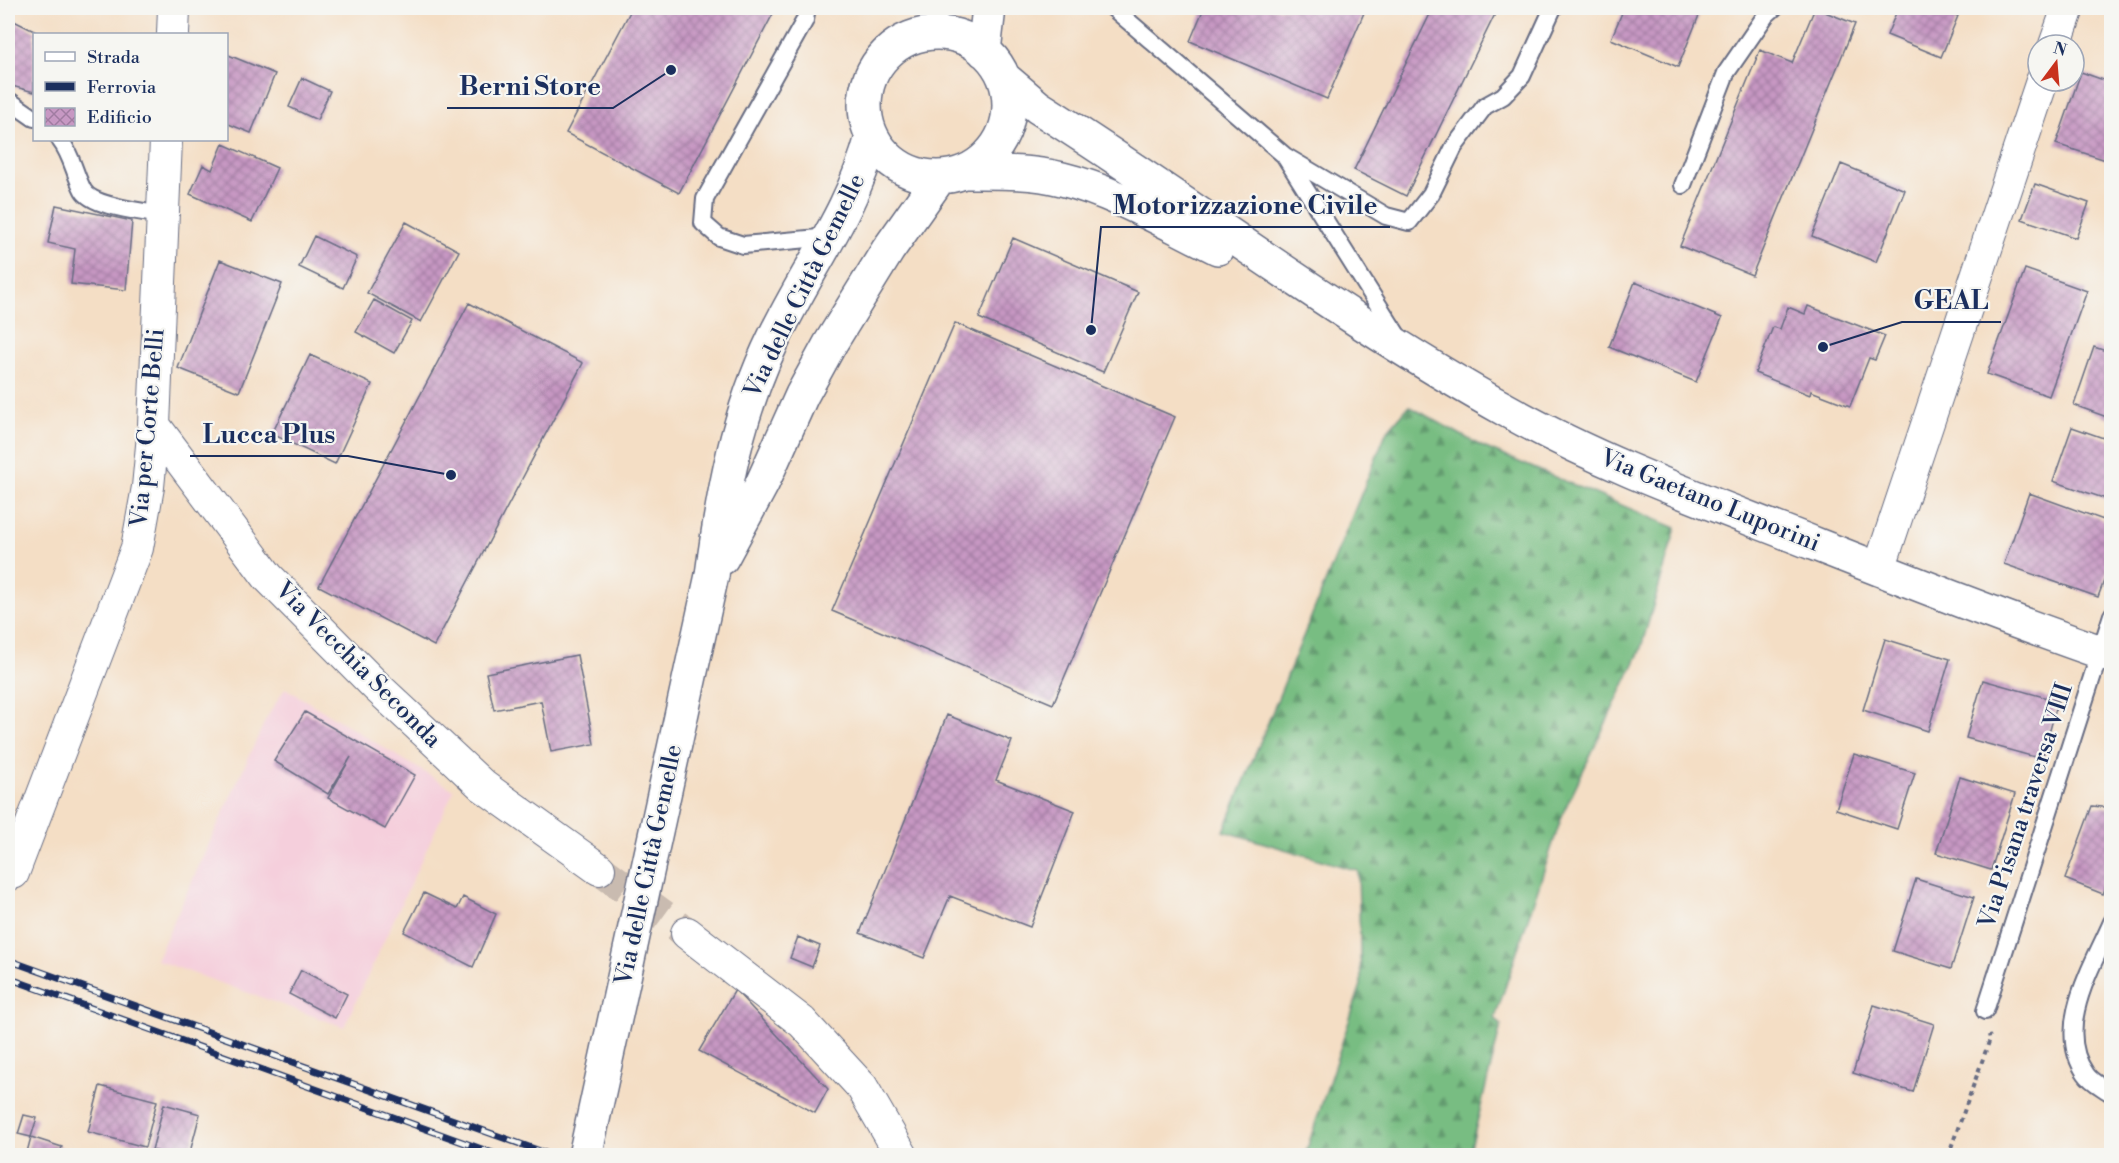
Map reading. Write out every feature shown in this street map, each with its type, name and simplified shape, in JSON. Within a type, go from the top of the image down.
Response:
[{"type":"main road","points":[[984,51],[989,8]]},
{"type":"main road","name":"Via Gaetano Luporini","points":[[1329,302],[1124,203],[1063,179],[1020,173],[917,175],[899,166],[884,154],[872,137],[865,105],[867,89],[873,73],[882,58],[925,21],[941,33],[957,36],[984,51],[1005,79],[1038,107],[1329,302],[1410,354],[1509,412],[1635,473],[1879,569],[2106,654]]},
{"type":"main road","name":"Via Gaetano Luporini","points":[[952,175],[984,160],[992,152],[1008,123],[1009,100],[1005,79]]},
{"type":"main road","name":"Via delle Città Gemelle","points":[[585,1155],[712,575],[724,491],[742,417],[775,335],[831,237],[856,187],[872,137]]},
{"type":"main road","name":"Via delle Città Gemelle","points":[[712,575],[762,484],[802,395],[830,344],[888,250],[952,175]]},
{"type":"street","points":[[172,33],[174,8]]},
{"type":"street","points":[[2059,33],[2068,8]]},
{"type":"street","points":[[1879,569],[2038,93]]},
{"type":"street","name":"Via per Corte Belli","points":[[12,873],[137,548],[148,487],[153,425],[166,141]]},
{"type":"street","name":"Via Vecchia Seconda","points":[[153,425],[268,577],[376,686],[483,786],[599,869]]},
{"type":"street","points":[[687,933],[802,1022],[862,1087],[902,1155]]},
{"type":"lane","points":[[807,8],[805,20],[705,199],[703,223],[719,237],[742,245],[831,237]]},
{"type":"lane","points":[[1113,8],[1284,155],[1386,216],[1409,222],[1431,194],[1454,147],[1485,106],[1503,96],[1522,76],[1553,8]]},
{"type":"lane","points":[[1683,186],[1725,73],[1766,15],[1774,8]]},
{"type":"lane","points":[[11,102],[33,117]]},
{"type":"lane","points":[[61,141],[68,150],[83,191],[91,200],[161,214]]},
{"type":"lane","points":[[1284,155],[1410,354]]},
{"type":"lane","name":"Via Pisana traversa VIII","points":[[1985,1011],[2106,654],[2112,615]]},
{"type":"lane","points":[[2112,922],[2076,1005],[2073,1048],[2086,1076],[2112,1094]]},
{"type":"path","points":[[1948,1155],[1990,1039],[1985,1011]]},
{"type":"shaded area","points":[[285,688],[454,790],[344,1027],[156,960],[266,719]]},
{"type":"green space","points":[[1409,406],[1481,446],[1676,528],[1640,651],[1563,813],[1495,1018],[1501,1025],[1469,1155],[1305,1155],[1361,985],[1358,871],[1224,831],[1386,433]]},
{"type":"building","points":[[632,8],[776,8],[679,193],[566,133]]},
{"type":"building","points":[[1204,8],[1366,8],[1327,99],[1190,41]]},
{"type":"building","points":[[1433,8],[1498,8],[1406,196],[1354,170]]},
{"type":"building","points":[[1624,8],[1702,8],[1678,67],[1611,39]]},
{"type":"building","points":[[1815,8],[1855,24],[1752,275],[1680,246],[1760,50],[1792,63]]},
{"type":"building","points":[[1898,8],[1936,8],[1958,16],[1941,57],[1887,35]]},
{"type":"building","points":[[8,18],[38,33],[33,33],[33,92],[8,85]]},
{"type":"building","points":[[228,55],[275,74],[251,133],[228,124]]},
{"type":"building","points":[[2086,74],[2112,83],[2112,162],[2056,144],[2074,93],[2086,93]]},
{"type":"building","points":[[302,78],[330,91],[317,120],[289,107]]},
{"type":"building","points":[[223,144],[277,168],[252,222],[190,194],[203,165],[212,170]]},
{"type":"building","points":[[1841,164],[1905,190],[1876,262],[1812,236]]},
{"type":"building","points":[[2035,184],[2089,203],[2076,238],[2022,219]]},
{"type":"building","points":[[56,205],[132,221],[126,290],[71,284],[75,249],[48,243]]},
{"type":"building","points":[[406,222],[459,251],[421,322],[367,293]]},
{"type":"building","points":[[314,236],[357,257],[343,288],[299,267]]},
{"type":"building","points":[[1013,238],[1138,292],[1103,372],[979,318]]},
{"type":"building","points":[[220,260],[282,284],[239,392],[178,368]]},
{"type":"building","points":[[2025,269],[2087,291],[2049,396],[1987,374]]},
{"type":"building","points":[[1635,282],[1722,318],[1696,382],[1609,347]]},
{"type":"building","points":[[374,300],[412,321],[394,353],[356,332]]},
{"type":"building","points":[[469,303],[583,363],[434,646],[319,586]]},
{"type":"building","points":[[1808,306],[1885,336],[1875,360],[1869,358],[1850,406],[1811,391],[1810,395],[1755,373],[1773,327],[1780,329],[1788,307],[1805,314]]},
{"type":"building","points":[[955,323],[1175,417],[1053,704],[832,611]]},
{"type":"building","points":[[2094,347],[2112,353],[2112,419],[2074,405]]},
{"type":"building","points":[[310,355],[372,384],[335,464],[272,434]]},
{"type":"building","points":[[2072,427],[2112,441],[2112,501],[2053,481]]},
{"type":"building","points":[[2029,493],[2112,523],[2112,559],[2098,597],[2004,564]]},
{"type":"building","points":[[1885,639],[1950,659],[1928,731],[1863,710]]},
{"type":"building","points":[[577,655],[594,744],[551,752],[541,701],[494,710],[486,673]]},
{"type":"building","points":[[1983,680],[2058,701],[2042,759],[1966,738]]},
{"type":"building","points":[[305,712],[415,775],[385,829],[328,798],[351,757],[328,794],[274,761]]},
{"type":"building","points":[[947,715],[1012,741],[996,780],[1075,811],[1030,927],[950,896],[924,958],[860,933]]},
{"type":"building","points":[[1854,754],[1915,773],[1897,829],[1836,809]]},
{"type":"building","points":[[1960,777],[2015,794],[1991,870],[1936,853]]},
{"type":"building","points":[[2092,806],[2112,808],[2112,871],[2103,894],[2065,879]]},
{"type":"building","points":[[1916,879],[1974,897],[1951,969],[1893,951]]},
{"type":"building","points":[[424,893],[457,909],[463,897],[496,914],[473,967],[404,932]]},
{"type":"building","points":[[798,937],[820,946],[812,967],[790,958]]},
{"type":"building","points":[[301,970],[347,994],[335,1018],[289,994]]},
{"type":"building","points":[[735,990],[828,1089],[815,1113],[699,1051]]},
{"type":"building","points":[[1874,1005],[1934,1024],[1913,1092],[1853,1073]]},
{"type":"building","points":[[100,1086],[157,1101],[145,1147],[88,1132]]},
{"type":"building","points":[[164,1104],[200,1114],[189,1156],[175,1156],[152,1150]]},
{"type":"building","points":[[24,1115],[37,1118],[31,1137],[18,1134]]},
{"type":"building","points":[[31,1137],[62,1147],[59,1156],[26,1156]]},
{"type":"tunnel","points":[[599,869],[687,933]]},
{"type":"railway","points":[[8,960],[554,1156]]},
{"type":"railway","points":[[8,978],[501,1156]]},
{"type":"place","name":"Berni Store","points":[[671,70]]},
{"type":"place","name":"Motorizzazione Civile","points":[[1091,330]]},
{"type":"place","name":"GEAL","points":[[1823,347]]},
{"type":"place","name":"Lucca Plus","points":[[451,475]]}]
